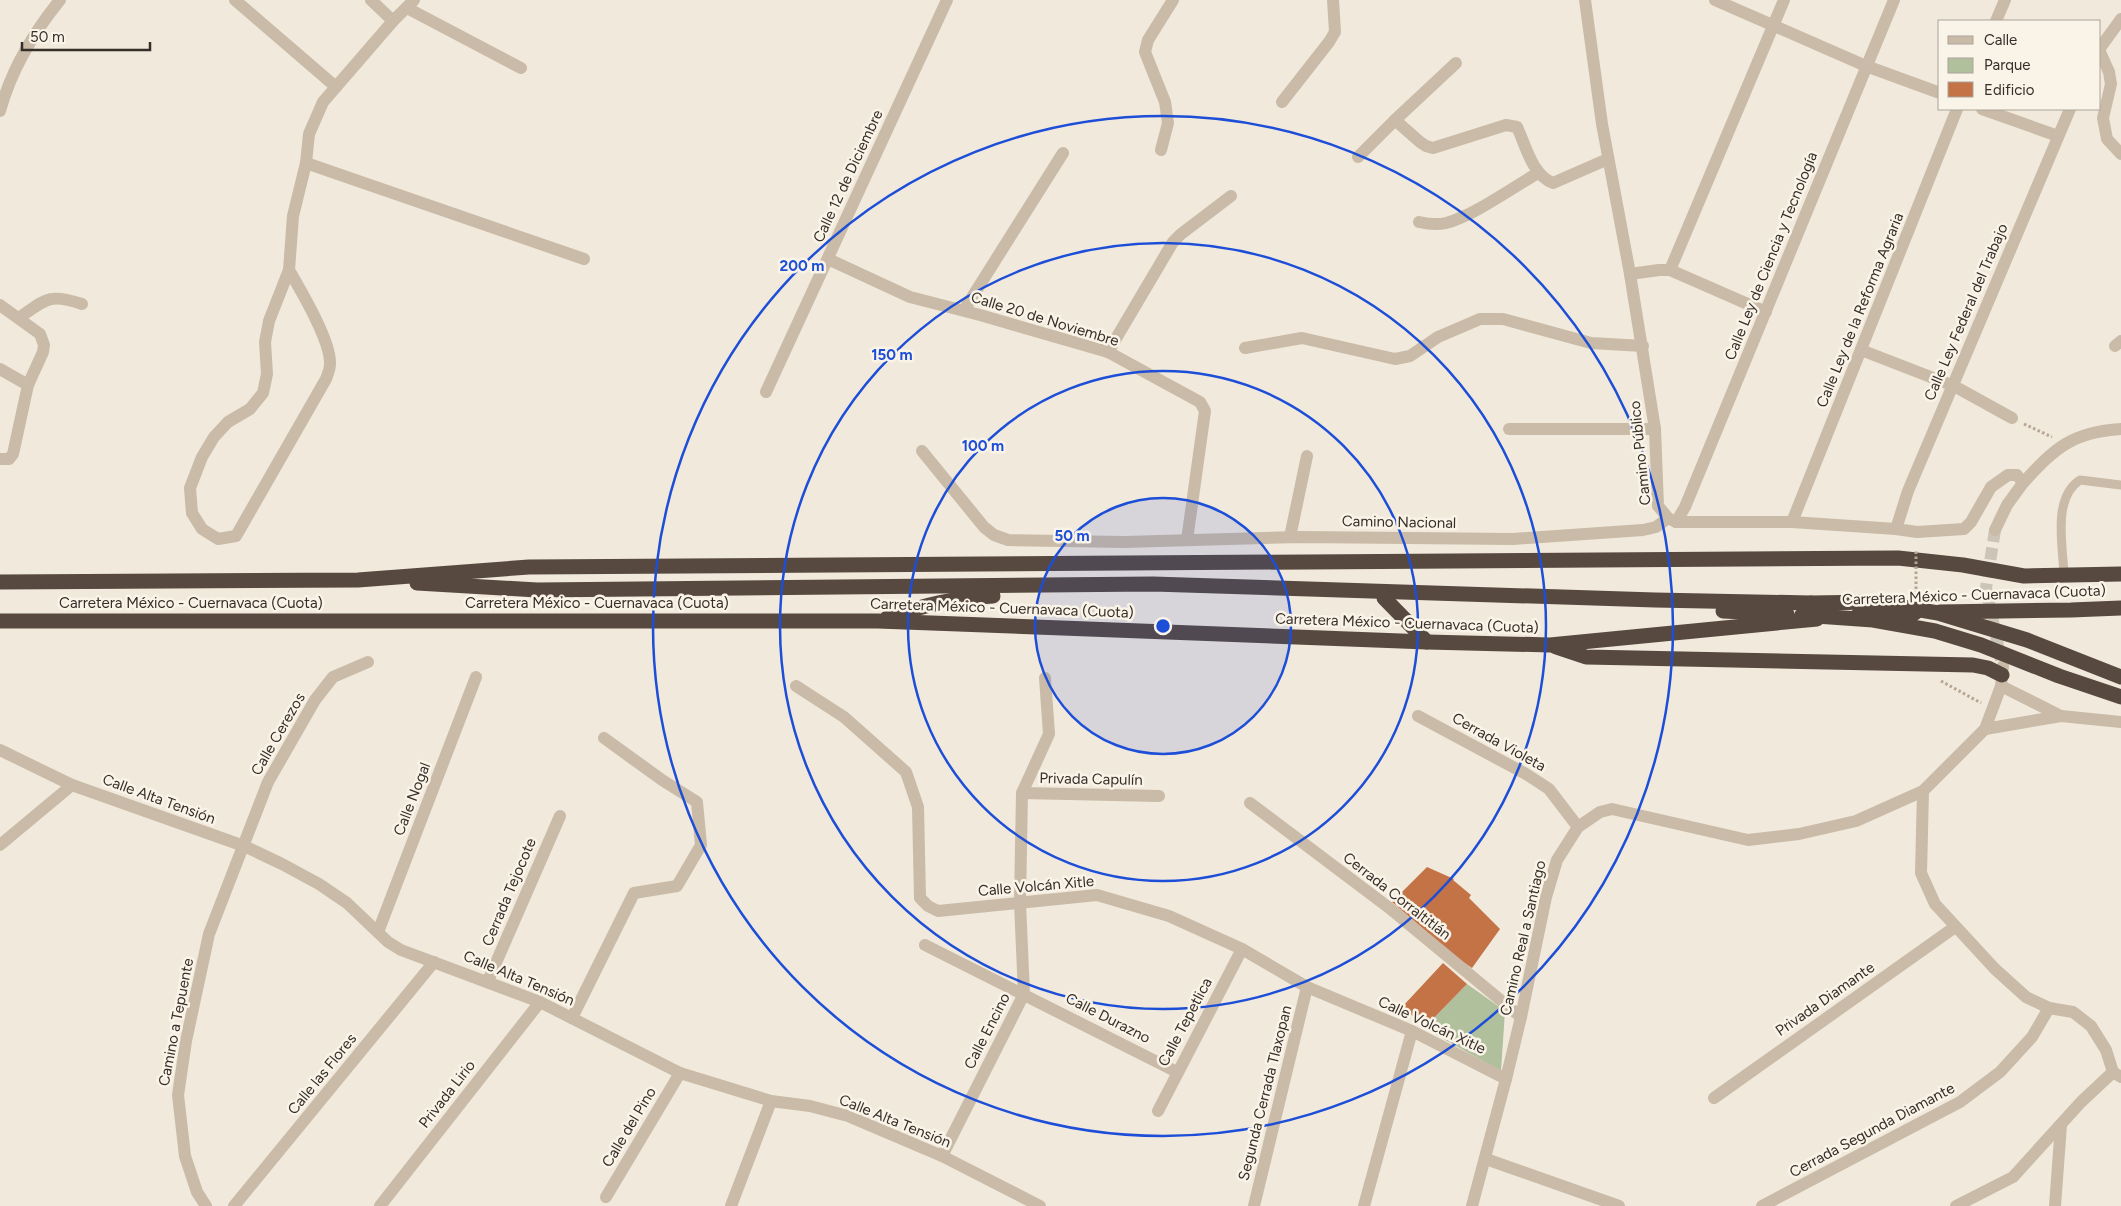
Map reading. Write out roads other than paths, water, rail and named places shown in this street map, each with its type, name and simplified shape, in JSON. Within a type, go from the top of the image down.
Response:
[{"type":"highway","name":"Carretera México - Cuernavaca (Cuota)","points":[[0,582],[358,580],[529,567],[1898,558],[1964,565],[2024,576],[2121,574]]},
{"type":"highway","points":[[358,580],[537,590],[1153,584],[1664,600],[1811,603],[1874,602],[1938,613],[2027,640],[2121,677]]},
{"type":"highway","points":[[878,621],[929,603],[988,596],[1165,590],[1589,605],[1873,620],[1935,631],[1981,645],[2059,676],[2121,697]]},
{"type":"highway","points":[[1384,598],[1427,642]]},
{"type":"highway","name":"Carretera México - Cuernavaca (Cuota)","points":[[0,621],[878,621],[1550,645],[1881,613],[2121,608]]},
{"type":"highway","points":[[1550,645],[1586,657],[1956,664],[1988,668],[2002,676]]},
{"type":"street","points":[[0,111],[5,93],[41,23],[60,0]]},
{"type":"street","points":[[235,0],[336,87]]},
{"type":"street","points":[[371,0],[393,21]]},
{"type":"street","name":"Calle 12 de Diciembre","points":[[766,392],[947,0]]},
{"type":"street","points":[[1161,150],[1168,123],[1165,102],[1146,52],[1148,40],[1173,0]]},
{"type":"street","points":[[1282,102],[1335,32],[1334,0]]},
{"type":"street","name":"Camino Público","points":[[1585,0],[1608,159],[1643,346],[1655,429],[1658,506],[1672,520]]},
{"type":"street","points":[[1716,0],[1866,66],[1938,92]]},
{"type":"street","points":[[1670,270],[1784,0]]},
{"type":"street","name":"Calle Ley de Ciencia y Tecnología","points":[[1672,520],[1685,507],[1894,0]]},
{"type":"street","points":[[1996,20],[2005,0]]},
{"type":"street","points":[[289,270],[308,302],[328,351],[330,364],[326,379],[236,536],[218,539],[202,530],[192,512],[190,488],[202,457],[214,437],[228,422],[250,409],[263,393],[267,374],[265,342],[269,321],[289,270],[293,216],[306,163],[309,134],[323,102],[410,4],[521,68]]},
{"type":"street","points":[[2101,47],[2121,19]]},
{"type":"street","points":[[2101,54],[2109,72],[2111,84],[2102,118],[2108,139],[2121,154]]},
{"type":"street","points":[[1358,157],[1456,63]]},
{"type":"street","name":"Calle Ley de la Reforma Agraria","points":[[1792,522],[1958,110]]},
{"type":"street","points":[[1985,110],[2058,136]]},
{"type":"street","name":"Calle Ley Federal del Trabajo","points":[[1896,529],[1908,491],[2070,110]]},
{"type":"street","points":[[1395,120],[1420,142],[1433,148],[1506,125],[1512,125],[1517,127],[1538,173],[1544,179],[1553,183],[1608,159]]},
{"type":"street","points":[[964,310],[1064,152]]},
{"type":"street","points":[[306,163],[584,259]]},
{"type":"street","points":[[1419,222],[1444,224],[1462,217],[1538,173]]},
{"type":"street","points":[[1108,352],[1164,256],[1181,234],[1231,196]]},
{"type":"street","name":"Calle 20 de Noviembre","points":[[828,259],[910,296],[1108,352],[1200,402],[1205,411],[1187,540]]},
{"type":"street","points":[[1630,274],[1670,270],[1766,312]]},
{"type":"street","points":[[19,318],[47,300],[60,296],[82,304]]},
{"type":"street","points":[[0,305],[40,334],[44,344],[44,352],[28,386],[13,454],[9,459],[0,459]]},
{"type":"street","points":[[1245,348],[1302,338],[1395,359],[1410,356],[1438,338],[1480,319],[1503,319],[1592,343],[1643,346]]},
{"type":"street","points":[[1861,350],[1954,386],[2012,418]]},
{"type":"street","points":[[0,370],[28,386]]},
{"type":"street","points":[[1509,429],[1655,429]]},
{"type":"street","points":[[1994,530],[2007,505],[2023,483],[2065,442],[2086,434],[2121,429]]},
{"type":"street","name":"Camino Nacional","points":[[922,451],[984,527],[994,535],[1008,540],[1125,542],[1290,537],[1513,539],[1643,530],[1672,520]]},
{"type":"street","points":[[1290,537],[1307,456]]},
{"type":"street","points":[[1672,520],[1792,522],[1917,532],[1964,529],[1971,522],[1991,487],[2008,475],[2017,475],[2023,483]]},
{"type":"street","name":"Calle Cerezos","points":[[244,846],[268,782],[315,700],[333,677],[368,662]]},
{"type":"street","points":[[2061,716],[2002,676],[1985,730],[2061,716],[2121,722]]},
{"type":"street","name":"Calle Nogal","points":[[378,932],[476,677]]},
{"type":"street","name":"Calle Encino","points":[[942,1156],[1024,994],[1020,903],[1022,793],[1049,734],[1045,678]]},
{"type":"street","name":"Calle Volcán Xitle","points":[[796,686],[844,717],[906,772],[918,807],[920,898],[928,906],[938,911],[1097,895],[1169,916],[1242,949],[1307,987],[1412,1031],[1506,1079]]},
{"type":"street","name":"Cerrada Violeta","points":[[1418,716],[1526,774],[1549,789],[1578,827]]},
{"type":"street","name":"Camino Real a Santiago","points":[[1472,1206],[1486,1159],[1522,1017],[1546,897],[1557,860],[1578,827],[1600,812],[1612,809],[1748,840],[1799,834],[1856,821],[1923,791],[1985,730]]},
{"type":"street","points":[[572,1018],[634,893],[676,886],[701,846],[697,802],[662,780],[604,738]]},
{"type":"street","name":"Calle Alta Tensión","points":[[0,750],[72,784],[244,846],[318,884],[347,903],[400,950],[488,981],[540,1002],[680,1073],[771,1101],[810,1106],[848,1116],[942,1156],[1040,1206]]},
{"type":"street","points":[[0,845],[72,784]]},
{"type":"street","points":[[1923,791],[1921,873],[1935,904],[1995,969],[2026,997],[2049,1008],[2073,1012],[2091,1026],[2106,1050],[2117,1074],[2081,1102],[2012,1177],[1956,1206]]},
{"type":"street","name":"Privada Capulín","points":[[1022,793],[1159,796]]},
{"type":"street","name":"Cerrada Corraltitlán","points":[[1250,803],[1388,908],[1522,1017]]},
{"type":"street","name":"Cerrada Tejocote","points":[[488,981],[560,816]]},
{"type":"street","name":"Camino a Tepuente","points":[[206,1206],[197,1192],[186,1156],[178,1095],[186,1041],[209,934],[244,846]]},
{"type":"street","name":"Privada Diamante","points":[[1714,1098],[1955,927]]},
{"type":"street","name":"Calle Durazno","points":[[925,944],[1177,1072]]},
{"type":"street","name":"Calle Tepetlica","points":[[1158,1112],[1242,949]]},
{"type":"street","name":"Calle las Flores","points":[[234,1206],[434,962]]},
{"type":"street","name":"Segunda Cerrada Tlaxopan","points":[[1254,1206],[1307,987]]},
{"type":"street","name":"Privada Lirio","points":[[380,1206],[540,1002]]},
{"type":"street","name":"Cerrada Segunda Diamante","points":[[1762,1206],[1960,1102],[2000,1072],[2032,1037],[2049,1008]]},
{"type":"street","points":[[1364,1206],[1412,1031]]},
{"type":"street","name":"Calle del Pino","points":[[606,1197],[680,1073]]},
{"type":"street","points":[[731,1206],[771,1101]]},
{"type":"street","points":[[2055,1206],[2061,1125]]},
{"type":"street","points":[[1486,1159],[1619,1206]]},
{"type":"lane","points":[[2064,575],[2062,508],[2067,491],[2080,480],[2121,484]]},
{"type":"tunnel","points":[[1995,530],[1986,588],[2001,660]]}]
